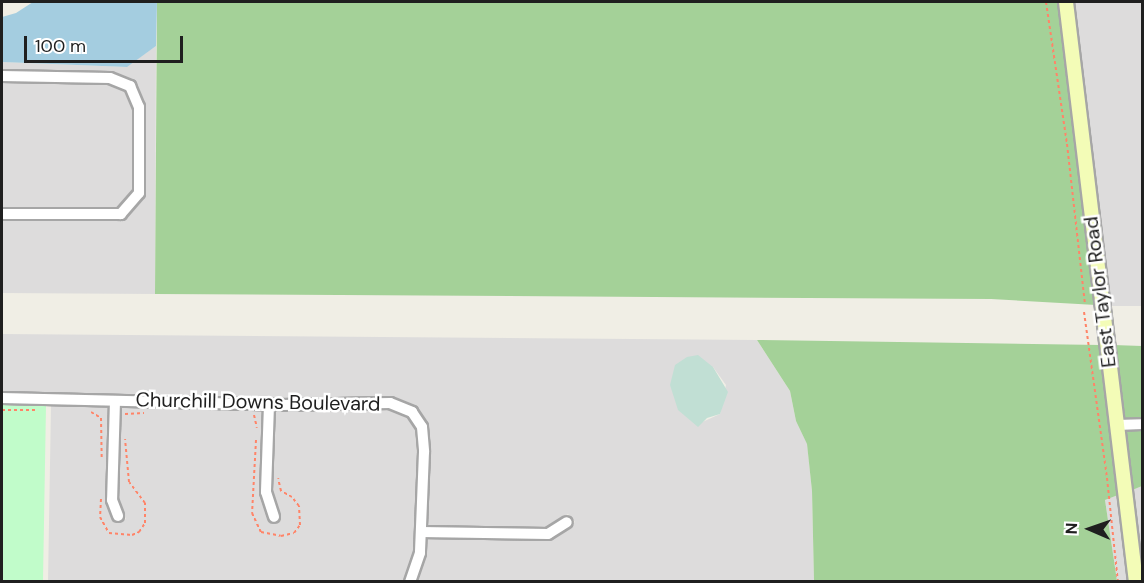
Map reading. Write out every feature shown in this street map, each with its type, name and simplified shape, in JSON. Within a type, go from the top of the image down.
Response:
[{"type":"main road","name":"East Taylor Road","points":[[1066,2],[1136,582]]},
{"type":"street","points":[[2,76],[110,78],[130,86],[139,106],[139,193],[121,214],[2,214]]},
{"type":"street","name":"Churchill Downs Boulevard","points":[[2,398],[269,405],[390,403],[412,412],[422,427],[423,444],[420,553],[410,582]]},
{"type":"street","points":[[115,401],[112,500],[118,516]]},
{"type":"street","points":[[269,405],[266,492],[274,517]]},
{"type":"street","points":[[1117,425],[1143,424]]},
{"type":"street","points":[[421,532],[548,534],[567,522]]},
{"type":"path","points":[[1046,2],[1067,144],[1084,304]]},
{"type":"path","points":[[1084,312],[1107,478],[1118,582]]},
{"type":"path","points":[[2,410],[47,411]]},
{"type":"path","points":[[87,411],[101,418],[102,463]]},
{"type":"path","points":[[122,418],[126,414],[149,413]]},
{"type":"path","points":[[247,414],[255,415],[257,429],[252,513],[261,532],[280,536],[294,533],[300,525],[299,506],[292,497],[281,491],[277,476]]},
{"type":"path","points":[[101,493],[100,517],[109,533],[126,535],[139,532],[145,523],[147,512],[145,503],[129,482],[124,430]]},
{"type":"shaded area","points":[[33,2],[157,2],[156,46],[127,67],[2,62],[2,17],[16,13]]},
{"type":"shaded area","points":[[1072,2],[1142,2],[1142,306],[1108,306]]},
{"type":"shaded area","points":[[156,46],[155,294],[2,293],[2,219],[113,221],[126,217],[144,196],[146,107],[136,84],[112,73],[2,71],[2,62],[126,67]]},
{"type":"shaded area","points":[[2,81],[108,83],[125,90],[133,108],[133,191],[117,209],[2,208]]},
{"type":"shaded area","points":[[2,334],[757,340],[790,391],[796,421],[807,443],[812,491],[814,581],[417,581],[426,554],[427,538],[548,539],[575,522],[568,514],[546,528],[427,527],[430,452],[428,427],[417,410],[393,399],[2,393]],"holes":[[[713,367],[726,385],[720,414],[698,424]]]},
{"type":"shaded area","points":[[698,355],[713,367],[728,392],[720,414],[707,418],[698,427],[678,410],[670,385],[675,365],[687,357]]},
{"type":"shaded area","points":[[51,405],[109,406],[105,500],[115,523],[126,519],[118,499],[121,406],[262,410],[260,492],[269,523],[281,521],[272,491],[275,410],[389,409],[407,417],[415,429],[417,452],[414,552],[409,569],[403,581],[48,582]]},
{"type":"shaded area","points":[[1142,486],[1142,581],[1130,491]]},
{"type":"shaded area","points":[[1118,495],[1130,581],[1117,581],[1105,500]]},
{"type":"green space","points":[[157,2],[1060,2],[1096,305],[991,299],[155,294]]},
{"type":"green space","points":[[757,340],[1101,345],[1118,495],[1105,500],[1117,581],[814,581],[812,491],[807,444],[796,421],[790,391]]},
{"type":"green space","points":[[1113,345],[1142,346],[1142,419],[1122,420]]},
{"type":"green space","points":[[2,405],[46,406],[43,581],[2,581]]},
{"type":"green space","points":[[1123,430],[1142,430],[1142,486],[1130,491]]}]
